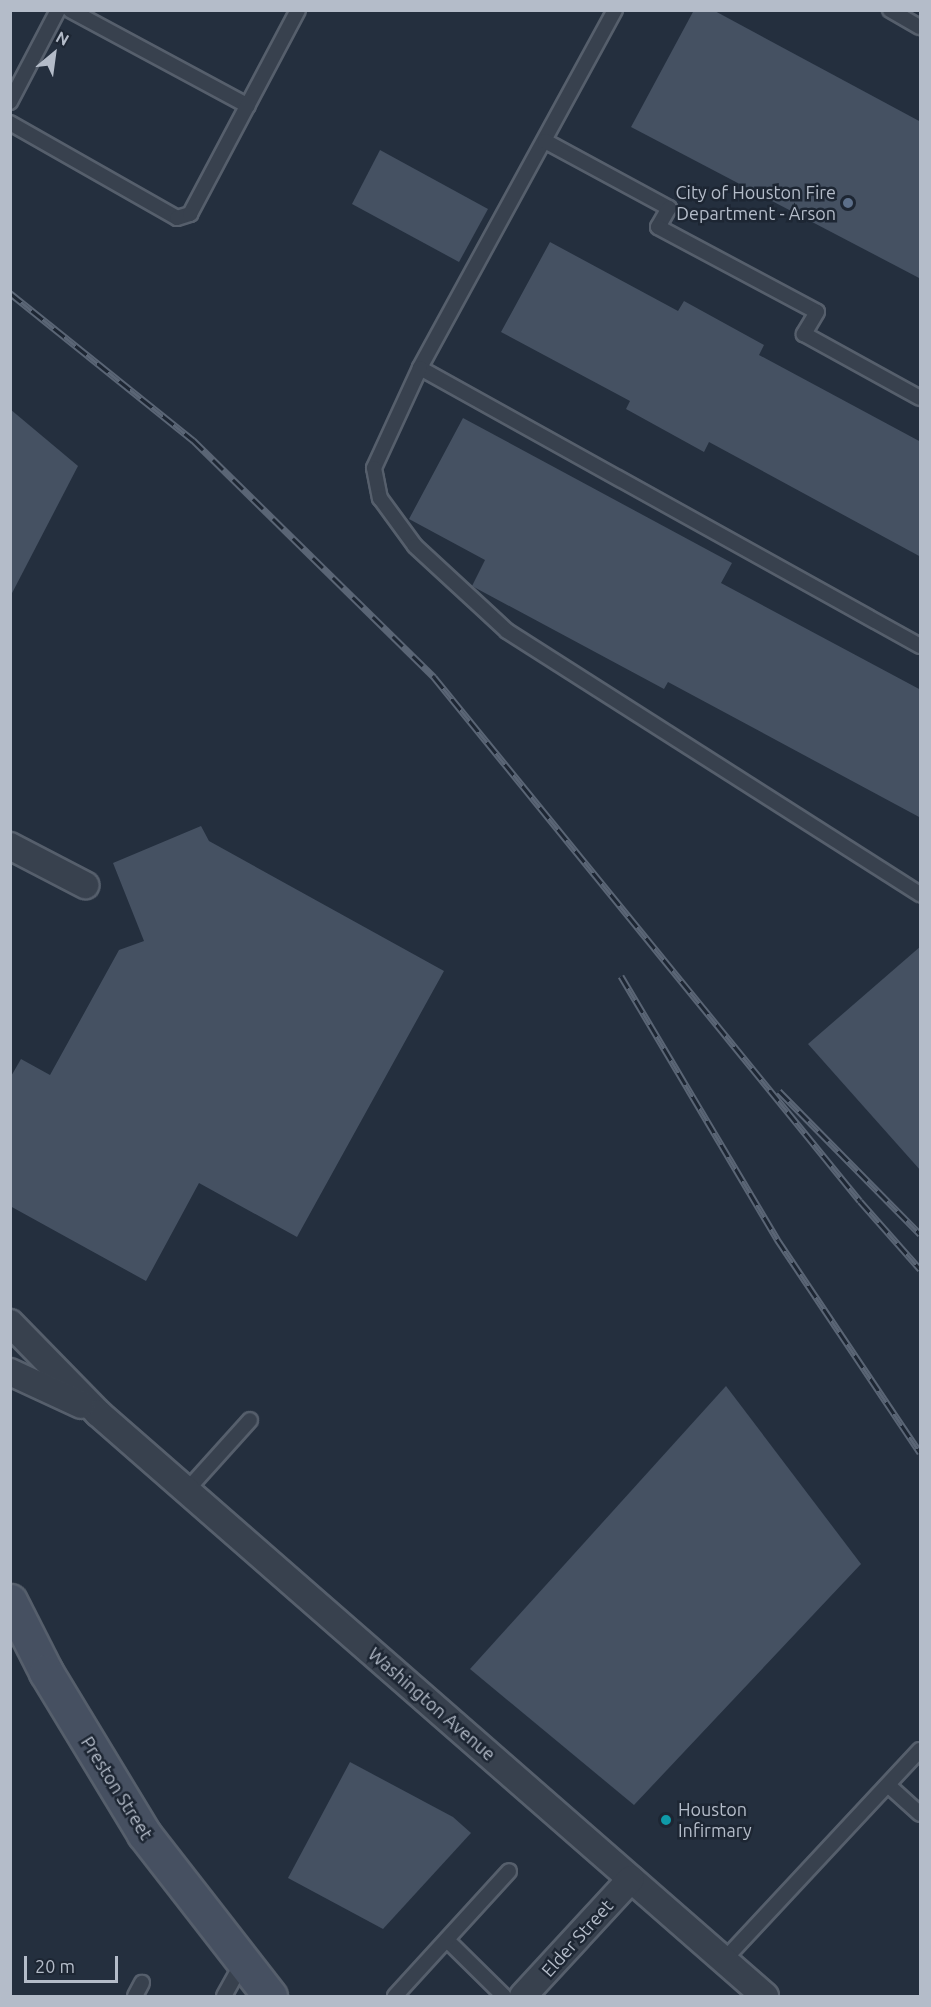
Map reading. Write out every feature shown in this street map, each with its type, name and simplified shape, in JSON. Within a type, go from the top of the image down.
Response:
[{"type":"main road","name":"Preston Street","points":[[10,1601],[46,1672],[144,1834],[270,1996]]},
{"type":"street","points":[[10,846],[84,885]]},
{"type":"street","name":"Washington Avenue","points":[[10,1323],[98,1413],[765,1996]]},
{"type":"street","name":"Washington Avenue","points":[[10,1372],[98,1413]]},
{"type":"street","name":"Elder Street","points":[[523,1996],[631,1879]]},
{"type":"lane","points":[[10,102],[58,10]]},
{"type":"lane","points":[[70,10],[248,106]]},
{"type":"lane","points":[[10,123],[177,218],[190,214],[298,10]]},
{"type":"lane","points":[[615,10],[420,368],[374,468],[380,498],[415,546],[507,631],[921,894]]},
{"type":"lane","points":[[890,10],[921,27]]},
{"type":"lane","points":[[545,141],[669,208],[658,227],[817,312],[804,334],[921,398]]},
{"type":"lane","points":[[420,368],[921,646]]},
{"type":"lane","points":[[187,1490],[250,1420]]},
{"type":"lane","points":[[724,1960],[921,1750]]},
{"type":"lane","points":[[888,1785],[921,1814]]},
{"type":"lane","points":[[395,1996],[448,1941],[509,1871]]},
{"type":"lane","points":[[448,1941],[504,1996]]},
{"type":"lane","points":[[224,1996],[243,1962]]},
{"type":"lane","points":[[135,1996],[142,1983]]},
{"type":"building","name":"City of Houston Fire Department - Arson","points":[[694,10],[713,10],[921,122],[921,279],[631,127]]},
{"type":"building","points":[[380,150],[488,209],[459,262],[352,204]]},
{"type":"building","points":[[550,242],[678,311],[684,301],[764,345],[759,355],[921,442],[921,557],[709,442],[704,452],[626,409],[630,401],[501,332]]},
{"type":"building","points":[[10,409],[78,466],[10,597]]},
{"type":"building","points":[[463,418],[732,563],[721,583],[921,690],[921,818],[668,682],[664,689],[472,586],[485,560],[409,519]]},
{"type":"building","points":[[201,826],[209,841],[444,971],[297,1237],[199,1183],[146,1281],[10,1206],[10,1078],[21,1059],[50,1075],[119,950],[144,941],[113,863]]},
{"type":"building","points":[[921,946],[921,1171],[808,1044]]},
{"type":"building","points":[[726,1386],[861,1564],[634,1805],[470,1669]]},
{"type":"building","points":[[350,1762],[453,1817],[471,1833],[383,1929],[288,1878]]},
{"type":"railway","points":[[10,293],[193,440],[434,677],[860,1201],[920,1269]]},
{"type":"railway","points":[[621,976],[777,1239],[920,1453]]},
{"type":"railway","points":[[779,1091],[920,1234]]},
{"type":"place","name":"City of Houston Fire Department - Arson","points":[[848,203]]},
{"type":"place","name":"Houston Infirmary","points":[[666,1820]]}]
